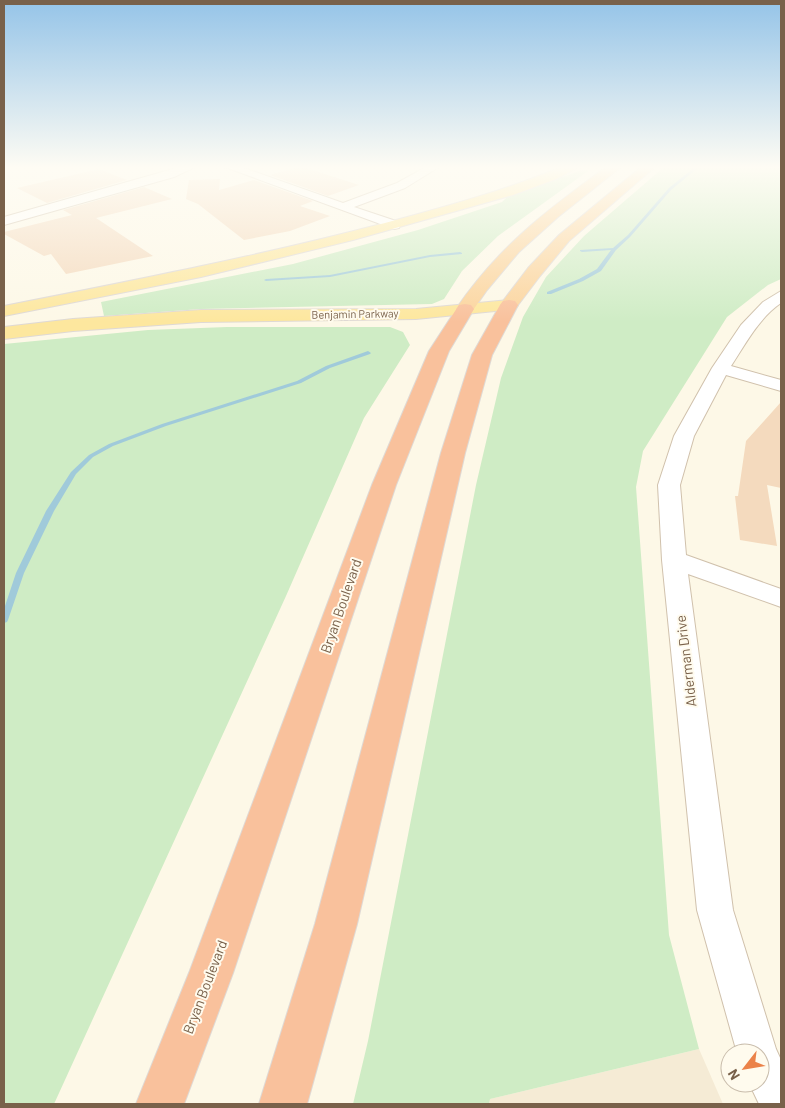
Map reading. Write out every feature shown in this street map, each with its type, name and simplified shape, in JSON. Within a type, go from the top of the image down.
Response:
[{"type":"highway","name":"Bryan Boulevard","points":[[160,1104],[211,974],[384,485],[439,351],[478,288],[545,219]]},
{"type":"highway","points":[[283,1104],[336,924],[453,453],[482,355],[509,305],[534,272],[564,238],[587,219]]},
{"type":"main road","points":[[4,311],[269,257],[416,219]]},
{"type":"main road","name":"Benjamin Parkway","points":[[4,333],[73,325],[201,316],[416,314],[509,305]]},
{"type":"street","points":[[376,219],[394,225]]},
{"type":"street","name":"Alderman Drive","points":[[754,1043],[715,910],[674,560],[669,485],[684,436],[721,368],[747,328],[768,305],[781,296]]},
{"type":"street","points":[[721,368],[781,386]]},
{"type":"street","points":[[674,560],[781,598]]},
{"type":"street","points":[[770,1082],[780,1104]]},
{"type":"shaded area","points":[[699,1049],[723,1104],[489,1104],[490,1099]]},
{"type":"green space","points":[[452,219],[522,219],[498,236],[462,271],[444,299],[432,304],[201,309],[104,316],[101,302],[293,264],[418,230]]},
{"type":"green space","points":[[604,219],[781,219],[781,279],[768,285],[727,317],[643,451],[636,487],[669,935],[699,1049],[490,1099],[489,1104],[353,1104],[368,1041],[476,485],[501,378],[523,317],[546,277],[584,236]]},
{"type":"green space","points":[[227,327],[390,327],[403,332],[410,345],[364,418],[286,596],[54,1104],[4,1104],[4,344],[148,330]]},
{"type":"building","points":[[57,219],[97,219],[153,256],[66,274],[51,254],[44,256],[4,234],[4,232]]},
{"type":"building","points":[[217,219],[323,219],[290,231],[244,240]]},
{"type":"building","points":[[781,402],[781,488],[767,485],[777,546],[740,540],[735,496],[738,496],[746,441]]},
{"type":"waterway","points":[[614,249],[644,219]]},
{"type":"waterway","points":[[549,293],[581,280],[599,270],[614,249]]},
{"type":"waterway","points":[[582,251],[614,249]]},
{"type":"waterway","points":[[266,280],[330,276],[430,256],[460,253]]},
{"type":"waterway","points":[[4,620],[20,573],[50,511],[73,473],[91,456],[111,445],[164,425],[299,382],[328,367],[368,353]]}]
